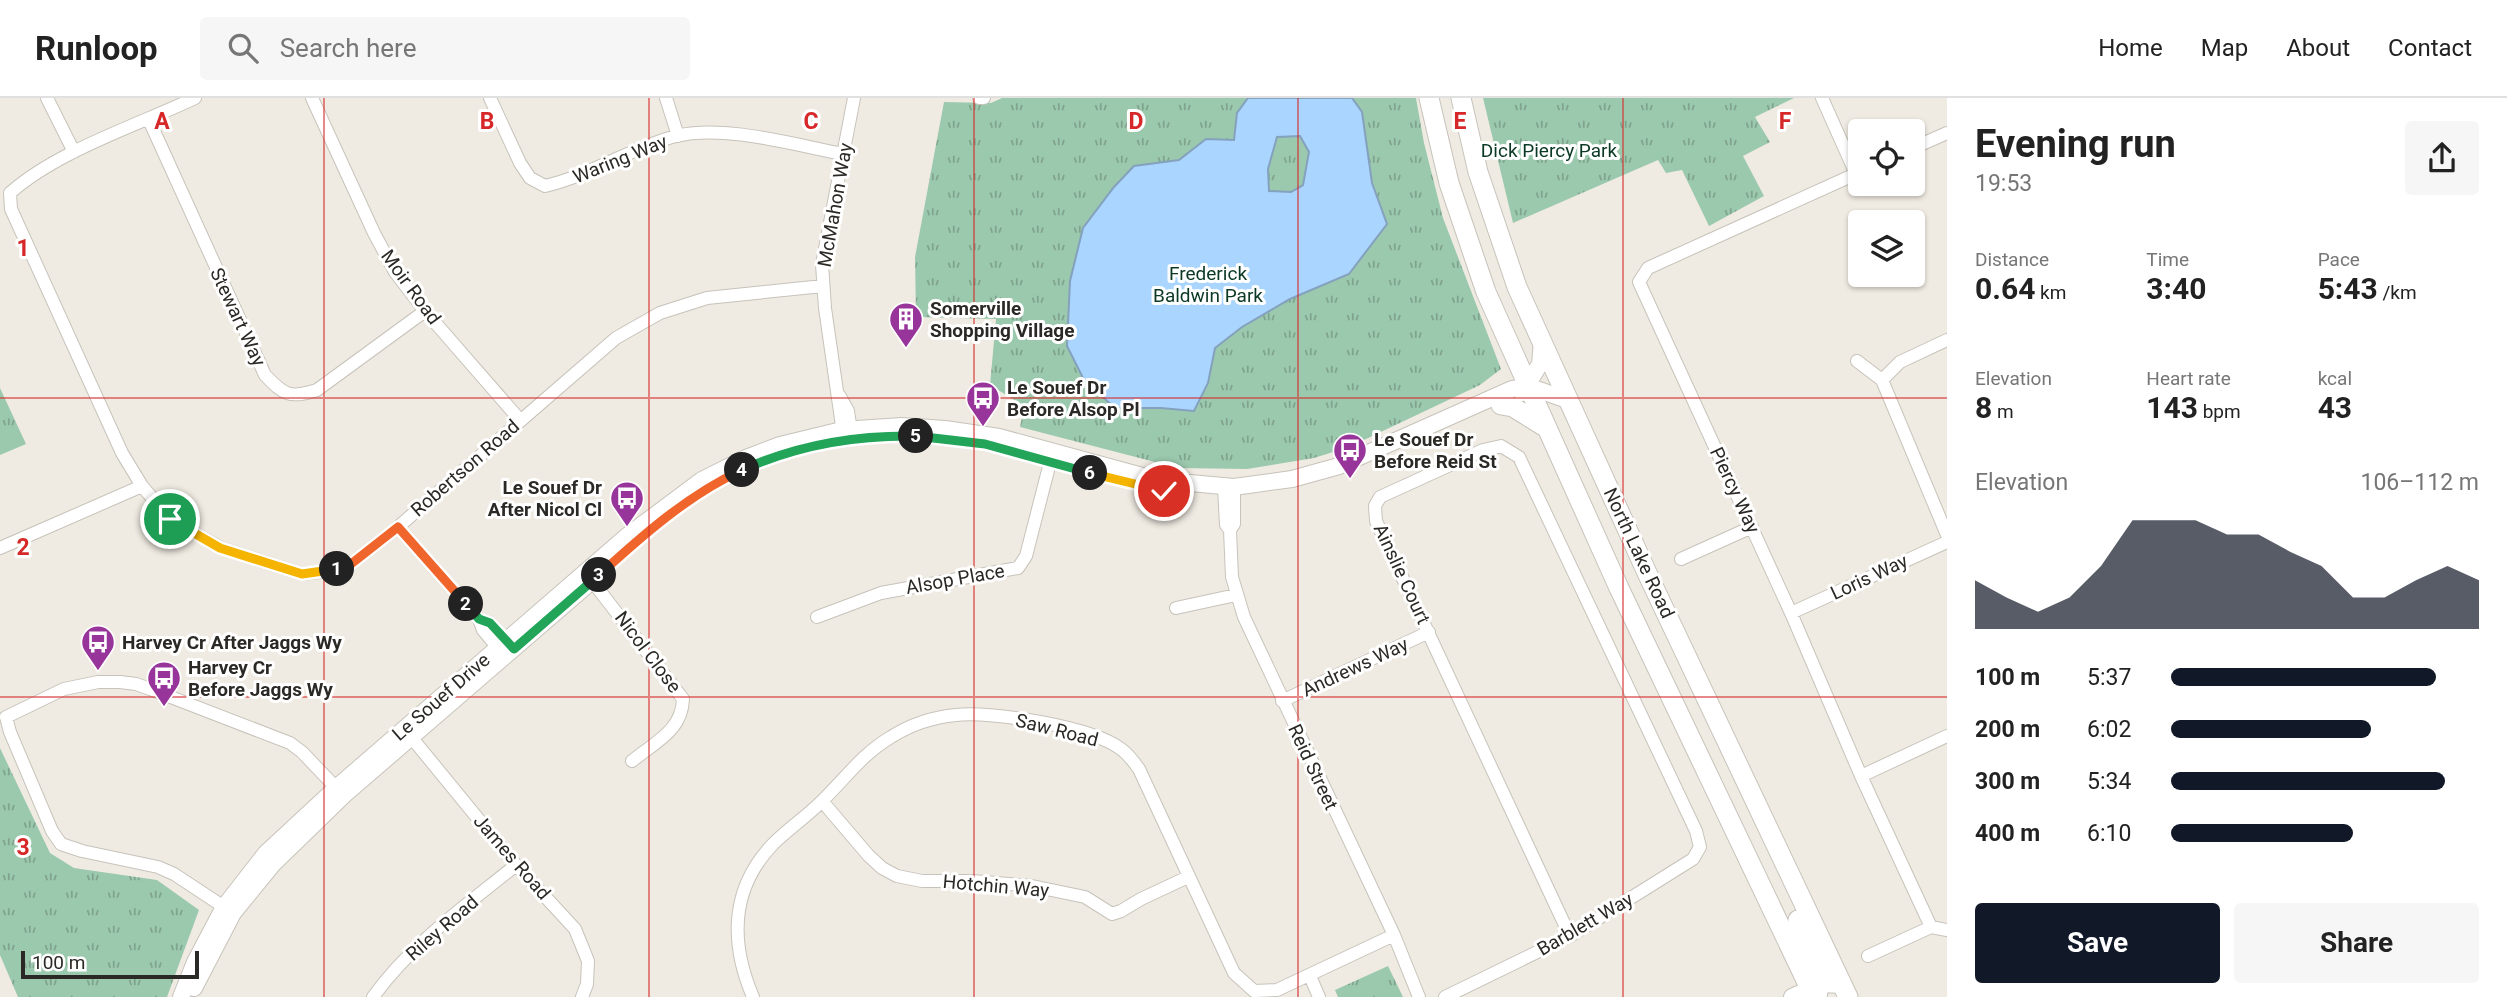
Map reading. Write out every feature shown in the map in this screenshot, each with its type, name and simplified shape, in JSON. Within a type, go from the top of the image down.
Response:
[{"type":"main road","name":"North Lake Road","points":[[1429,98],[1450,183],[1486,292],[1625,600],[1810,992]]},
{"type":"main road","name":"North Lake Road","points":[[1461,98],[1478,172],[1517,287],[1648,575],[1846,991]]},
{"type":"main road","points":[[1501,405],[1513,407],[1546,428]]},
{"type":"main road","points":[[1776,842],[1781,882],[1821,973],[1810,992]]},
{"type":"street","points":[[47,98],[74,152],[195,98]]},
{"type":"street","name":"Moir Road","points":[[312,98],[374,233],[395,272],[425,311],[520,420]]},
{"type":"street","name":"Waring Way","points":[[490,98],[520,163],[530,177],[545,186],[567,181],[655,142],[696,132],[732,134],[842,154]]},
{"type":"street","points":[[666,98],[678,136]]},
{"type":"street","name":"McMahon Way","points":[[847,434],[837,404],[839,395],[822,286],[822,264],[854,98]]},
{"type":"street","points":[[1822,98],[1848,152]]},
{"type":"street","name":"Stewart Way","points":[[149,120],[265,375],[281,391],[297,397],[317,390],[425,311]]},
{"type":"street","points":[[1925,143],[1947,133]]},
{"type":"street","name":"Robertson Road","points":[[74,152],[28,177],[10,193],[11,209],[122,453],[142,486],[170,519],[220,548],[302,574],[330,571],[351,564],[398,527],[616,338],[660,313],[707,298],[822,286]]},
{"type":"street","name":"Piercy Way","points":[[1848,178],[1648,268],[1639,282],[1931,927]]},
{"type":"street","points":[[1882,380],[1900,362],[1947,340]]},
{"type":"street","points":[[1542,341],[1540,364],[1528,386],[1570,401]]},
{"type":"street","points":[[1857,361],[1882,380],[1947,535]]},
{"type":"street","name":"Le Souef Drive","points":[[181,997],[195,962],[229,910],[340,792],[589,577],[724,478],[779,455],[847,434],[958,439],[1052,456],[1130,484],[1164,491],[1289,490],[1339,476],[1501,405],[1517,397],[1528,386]]},
{"type":"street","name":"Le Souef Drive","points":[[1229,492],[1339,466],[1512,389],[1528,386]]},
{"type":"street","name":"Ainslie Court","points":[[1570,936],[1376,521],[1375,506],[1380,496],[1483,450],[1501,446],[1519,457],[1696,831]]},
{"type":"street","name":"Alsop Place","points":[[817,617],[881,593],[1018,568],[1026,556],[1052,456]]},
{"type":"street","points":[[0,548],[142,486]]},
{"type":"street","name":"Reid Street","points":[[1229,492],[1234,524],[1230,530],[1232,577],[1244,617],[1394,935],[1419,997]]},
{"type":"street","points":[[398,527],[479,619],[483,630],[506,649]]},
{"type":"street","points":[[1681,559],[1752,527]]},
{"type":"street","name":"Loris Way","points":[[1791,613],[1947,542]]},
{"type":"street","name":"Nicol Close","points":[[589,577],[683,699],[677,725],[632,761]]},
{"type":"street","points":[[1176,608],[1236,595]]},
{"type":"street","name":"Andrews Way","points":[[1282,701],[1429,632]]},
{"type":"street","points":[[229,910],[174,874],[158,867],[61,844],[52,831],[6,717],[81,684],[136,684],[290,743],[302,751],[340,792]]},
{"type":"street","name":"Saw Road","points":[[753,997],[739,960],[736,940],[737,917],[745,888],[756,867],[773,845],[822,802],[866,754],[893,735],[931,719],[954,715],[978,714],[1055,726],[1092,735],[1121,749],[1139,769],[1234,973],[1254,991],[1277,990],[1394,935]]},
{"type":"street","name":"James Road","points":[[408,733],[516,865],[562,912],[581,940],[588,961],[587,984],[582,997]]},
{"type":"street","points":[[1861,776],[1947,736]]},
{"type":"street","name":"Hotchin Way","points":[[822,802],[882,868],[897,876],[922,881],[972,881],[1032,886],[1085,897],[1112,914],[1188,877]]},
{"type":"street","name":"Barblett Way","points":[[1445,997],[1570,936],[1693,859],[1700,847],[1696,831]]},
{"type":"street","name":"Riley Road","points":[[373,997],[388,977],[442,926],[516,865]]},
{"type":"street","name":"Le Souef Drive","points":[[190,997],[229,910]]},
{"type":"street","points":[[1868,956],[1931,927],[1947,930]]},
{"type":"street","points":[[1310,976],[1319,997]]},
{"type":"street","points":[[1810,992],[1846,991]]},
{"type":"green space","name":"Frederick Baldwin Park","points":[[1002,98],[1416,98],[1443,218],[1501,369],[1480,385],[1349,447],[1314,458],[1247,469],[1178,468],[1020,427],[1024,406],[990,385],[996,319],[916,317],[915,257],[944,102],[991,103]]},
{"type":"green space","name":"Dick Piercy Park","points":[[1483,98],[1794,98],[1755,117],[1770,142],[1743,156],[1764,196],[1709,226],[1682,170],[1666,173],[1658,160],[1513,223]]},
{"type":"green space","points":[[0,388],[26,444],[0,455]]},
{"type":"green space","points":[[0,748],[50,853],[74,868],[157,880],[199,910],[167,997],[18,997],[0,955]]},
{"type":"green space","points":[[1388,966],[1403,997],[1338,997],[1335,990]]},
{"type":"water","points":[[1248,98],[1352,98],[1362,112],[1372,183],[1387,224],[1349,274],[1290,299],[1242,327],[1215,348],[1208,383],[1194,411],[1115,408],[1084,380],[1067,346],[1070,281],[1083,228],[1114,187],[1134,166],[1179,160],[1206,139],[1234,140],[1237,113]],"holes":[[[1300,136],[1309,152],[1303,185],[1291,192],[1269,191],[1268,169],[1277,137]]]},
{"type":"place","name":"Somerville Shopping Village","points":[[906,349]]},
{"type":"place","name":"Le Souef Dr Before Alsop Pl","points":[[983,428]]},
{"type":"place","name":"Le Souef Dr Before Reid St","points":[[1350,480]]},
{"type":"place","name":"Le Souef Dr After Nicol Cl","points":[[627,528]]},
{"type":"place","name":"Harvey Cr After Jaggs Wy","points":[[98,672]]},
{"type":"place","name":"Harvey Cr Before Jaggs Wy","points":[[164,708]]},
{"type":"route","points":[[170,519],[220,548],[302,574],[330,571],[351,564],[398,527],[479,619],[490,623],[514,649],[682,505],[724,478],[779,455],[825,443],[881,436],[958,439],[1164,491]]}]
